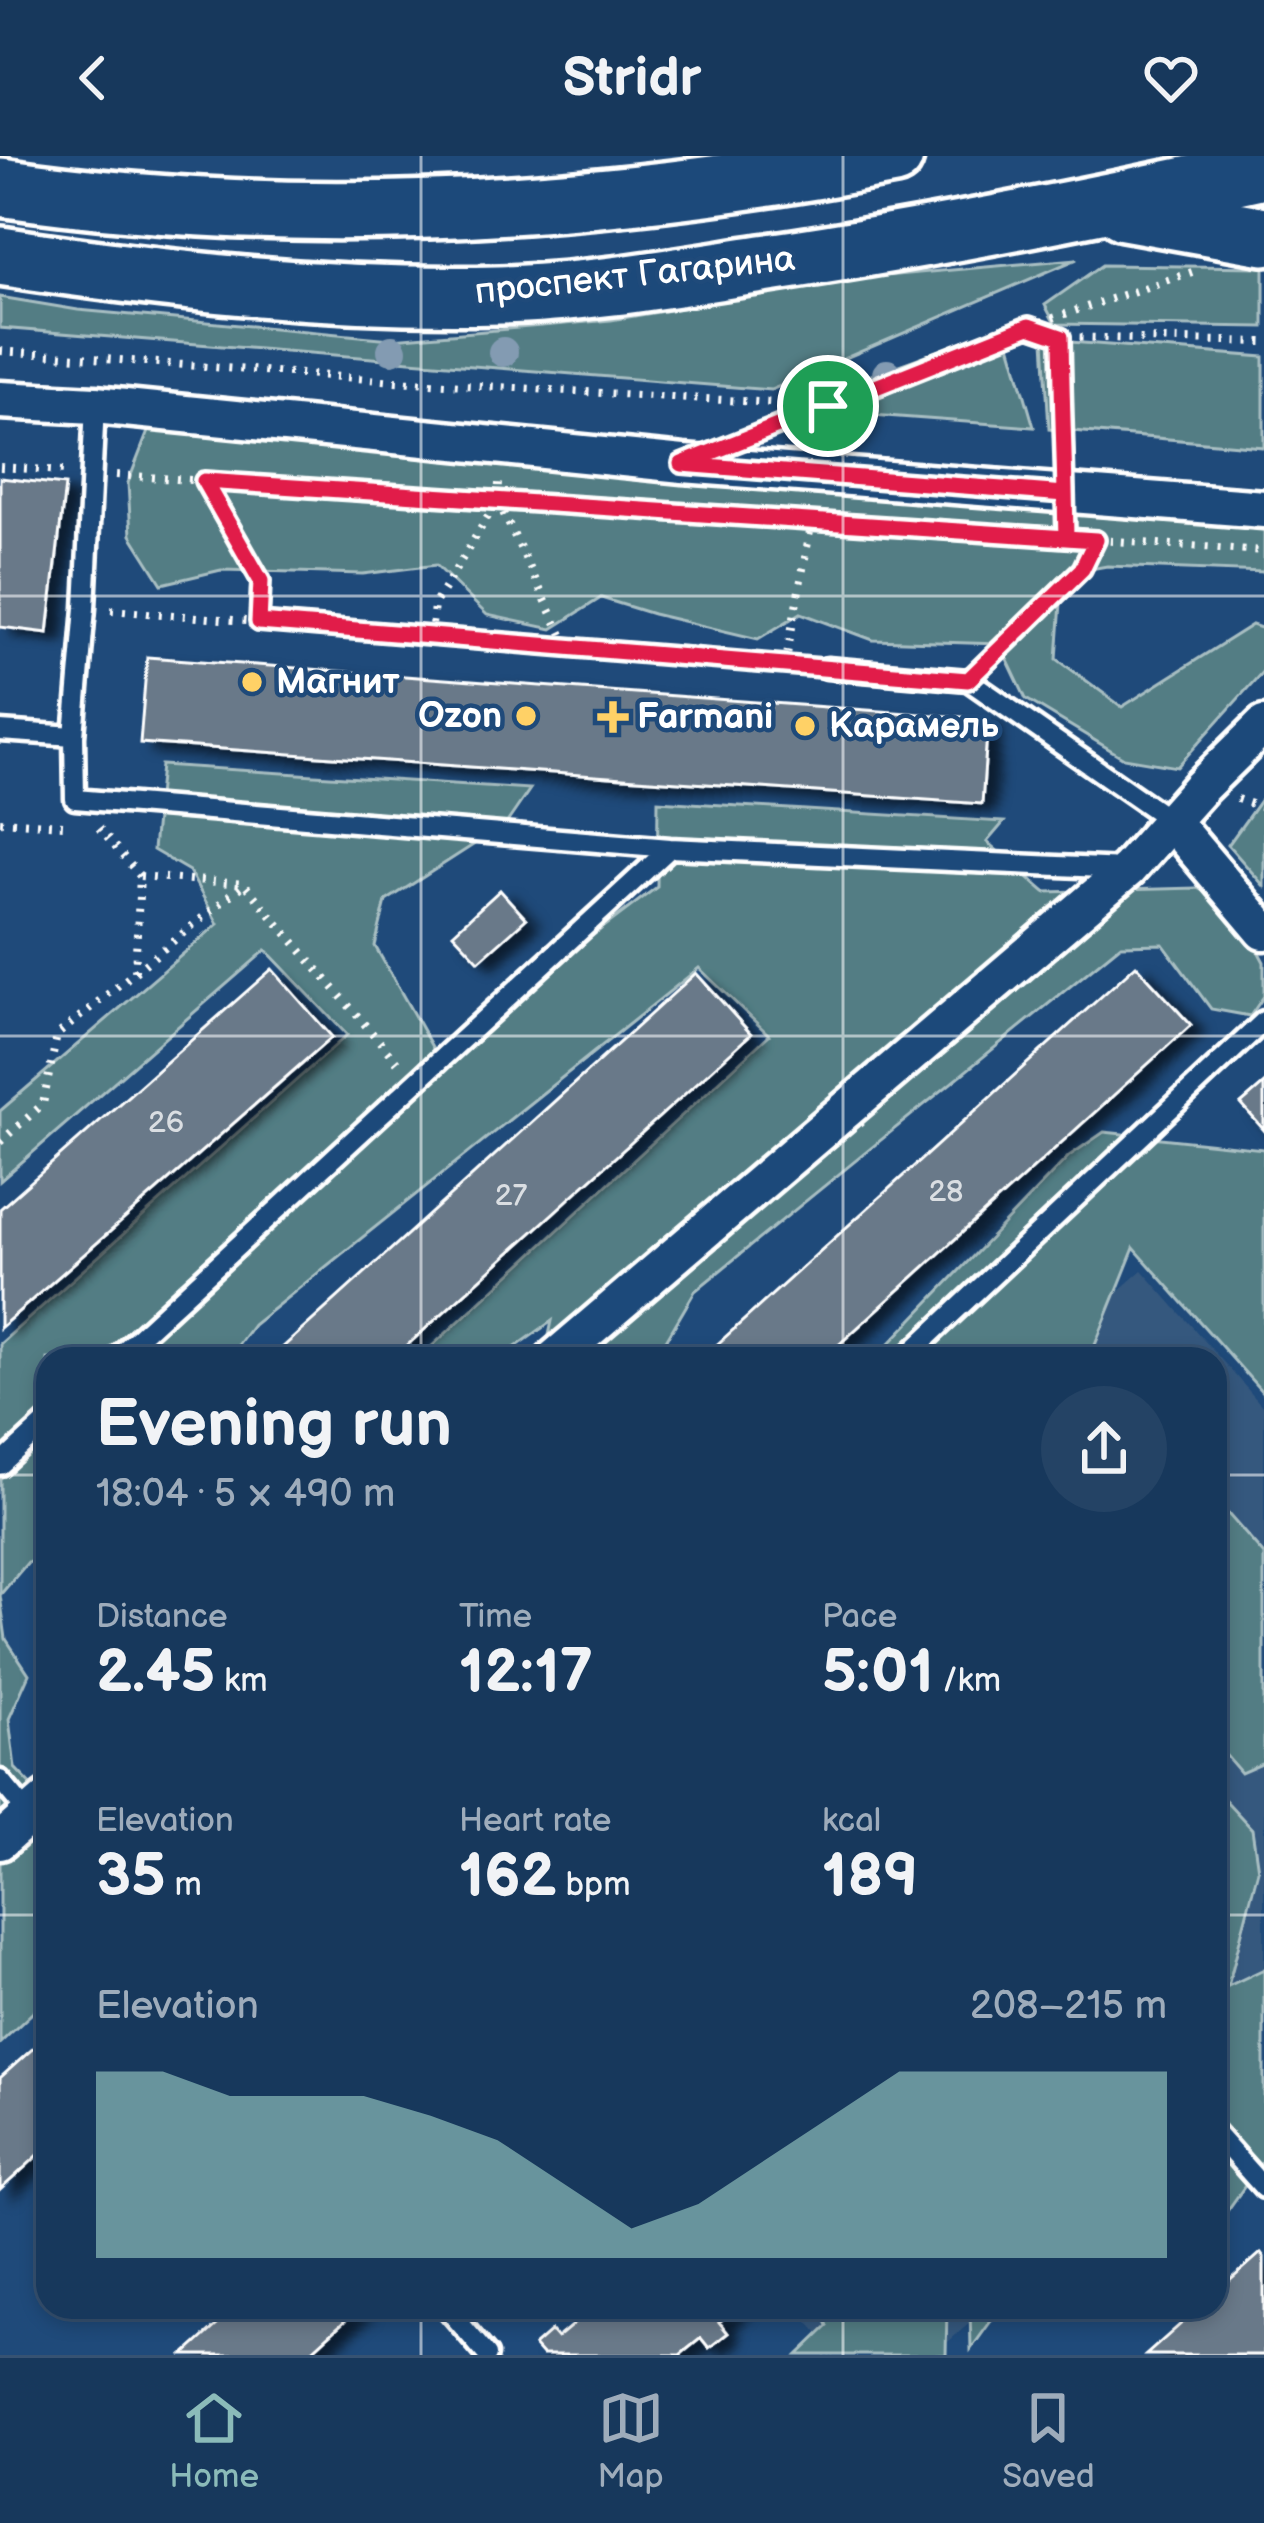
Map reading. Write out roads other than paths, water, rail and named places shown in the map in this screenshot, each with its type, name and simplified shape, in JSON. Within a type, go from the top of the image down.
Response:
[{"type":"main road","points":[[0,187],[209,206],[482,208],[612,199],[894,156]]},
{"type":"main road","name":"проспект Гагарина","points":[[0,256],[98,271],[366,295],[504,295],[668,279],[832,254],[1096,207],[1264,170]]},
{"type":"main road","points":[[1096,207],[1264,236]]},
{"type":"street","points":[[0,400],[95,405],[682,464],[1264,509]]},
{"type":"street","points":[[568,1347],[1128,869],[1264,725]]},
{"type":"street","points":[[1171,821],[1264,931]]},
{"type":"street","points":[[0,1841],[36,1820]]},
{"type":"lane","points":[[95,405],[74,736],[75,799],[670,848],[1128,869]]},
{"type":"lane","points":[[827,668],[968,680],[1171,821]]},
{"type":"lane","points":[[0,730],[74,736]]},
{"type":"lane","points":[[128,1347],[670,848]]},
{"type":"lane","points":[[917,1347],[1264,1021]]},
{"type":"lane","points":[[0,1466],[36,1432]]},
{"type":"lane","points":[[0,1780],[36,1812]]},
{"type":"lane","points":[[1227,2146],[1264,2188]]},
{"type":"lane","points":[[456,2319],[487,2355]]},
{"type":"place","name":"Магнит","points":[[252,682]]},
{"type":"place","name":"Ozon","points":[[526,716]]},
{"type":"place","name":"Farmani","points":[[613,717]]},
{"type":"place","name":"Карамель","points":[[805,726]]}]
